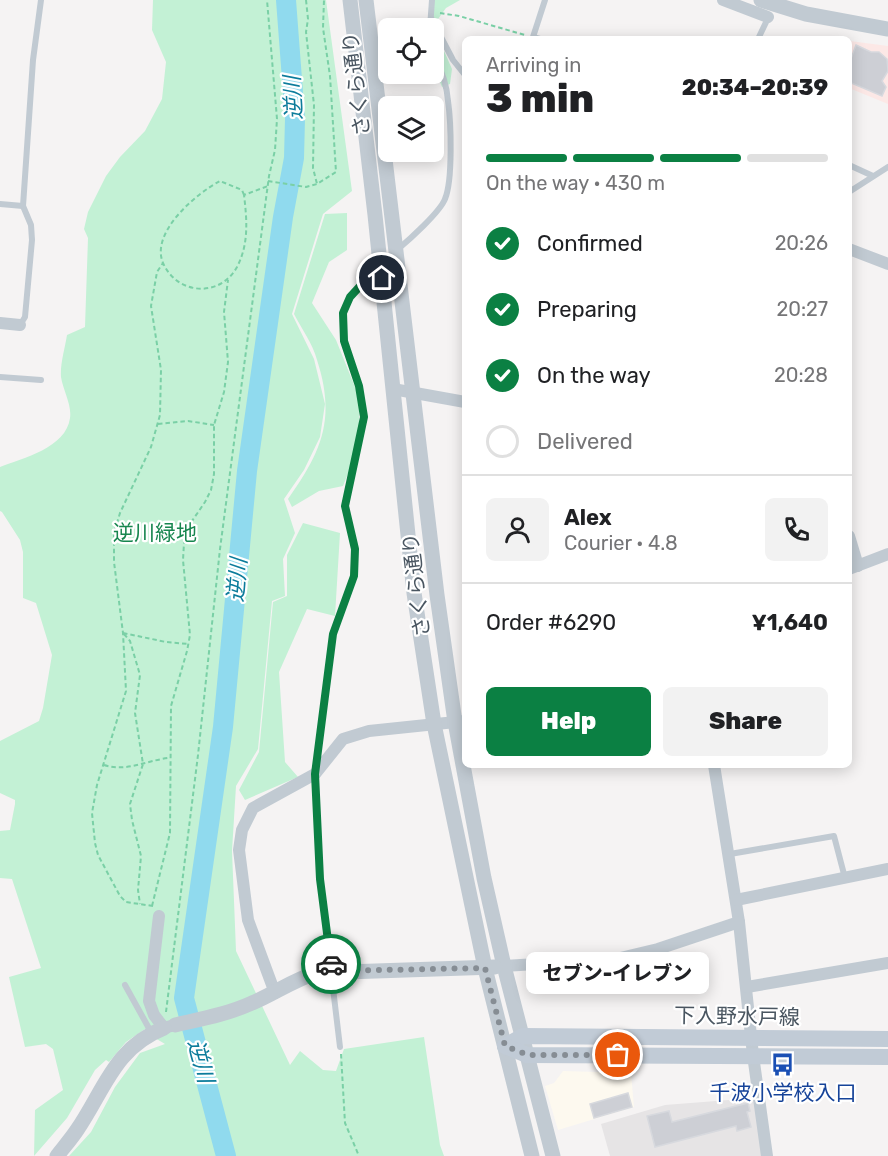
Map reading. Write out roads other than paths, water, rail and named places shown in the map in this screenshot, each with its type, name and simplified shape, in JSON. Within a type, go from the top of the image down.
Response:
[{"type":"main road","name":"下入野水戸線","points":[[505,1046],[523,1036],[888,1040]]},
{"type":"main road","name":"下入野水戸線","points":[[505,1046],[528,1055],[888,1057]]},
{"type":"street","name":"さくら通り","points":[[350,0],[382,278],[400,475],[414,593],[434,724],[485,968],[532,1156]]},
{"type":"street","name":"さくら通り","points":[[366,0],[437,595],[460,721]]},
{"type":"street","points":[[723,0],[767,5],[888,29]]},
{"type":"street","points":[[852,250],[888,264]]},
{"type":"street","points":[[0,323],[20,325]]},
{"type":"street","points":[[393,389],[462,401]]},
{"type":"street","points":[[853,567],[888,554]]},
{"type":"street","points":[[275,993],[248,920],[239,850],[242,830],[253,808],[315,774],[343,739],[369,730],[460,721]]},
{"type":"street","name":"さくら通り","points":[[467,768],[484,878],[553,1156]]},
{"type":"street","points":[[715,768],[730,855],[767,1156]]},
{"type":"street","points":[[736,900],[888,869]]},
{"type":"street","points":[[155,911],[149,1002],[154,1015],[164,1029]]},
{"type":"street","points":[[57,1156],[77,1131],[112,1070],[136,1043],[164,1029],[250,1005],[298,979],[332,971],[485,968],[616,959],[658,949],[739,922]]},
{"type":"street","points":[[747,987],[888,963]]},
{"type":"lane","points":[[20,325],[25,317],[32,240],[31,225],[23,206],[33,60],[41,0]]},
{"type":"lane","points":[[431,18],[432,0]]},
{"type":"lane","points":[[536,36],[545,0]]},
{"type":"lane","points":[[759,36],[767,5]]},
{"type":"lane","points":[[431,15],[453,60],[462,71]]},
{"type":"lane","points":[[397,250],[416,234],[445,200],[449,177],[448,99],[444,84]]},
{"type":"lane","points":[[852,166],[873,176]]},
{"type":"lane","points":[[852,190],[888,167]]},
{"type":"lane","points":[[0,204],[23,206]]},
{"type":"lane","points":[[340,1047],[320,879],[315,774],[333,634],[354,576],[355,549],[345,506],[364,417],[359,386],[344,341],[343,313],[350,297],[362,284],[382,278]]},
{"type":"lane","points":[[0,377],[41,380]]},
{"type":"lane","points":[[730,855],[834,836],[845,878]]},
{"type":"lane","points":[[125,985],[164,1029]]},
{"type":"waterway","name":"逆川","points":[[226,1156],[184,998],[223,727],[247,471],[283,217],[294,158],[295,119],[286,0]]},
{"type":"place","name":"セブン-イレブン","points":[[618,1055]]},
{"type":"place","name":"千波小学校入口","points":[[783,1064]]},
{"type":"park label","name":"逆川緑地","points":[[155,532]]}]
